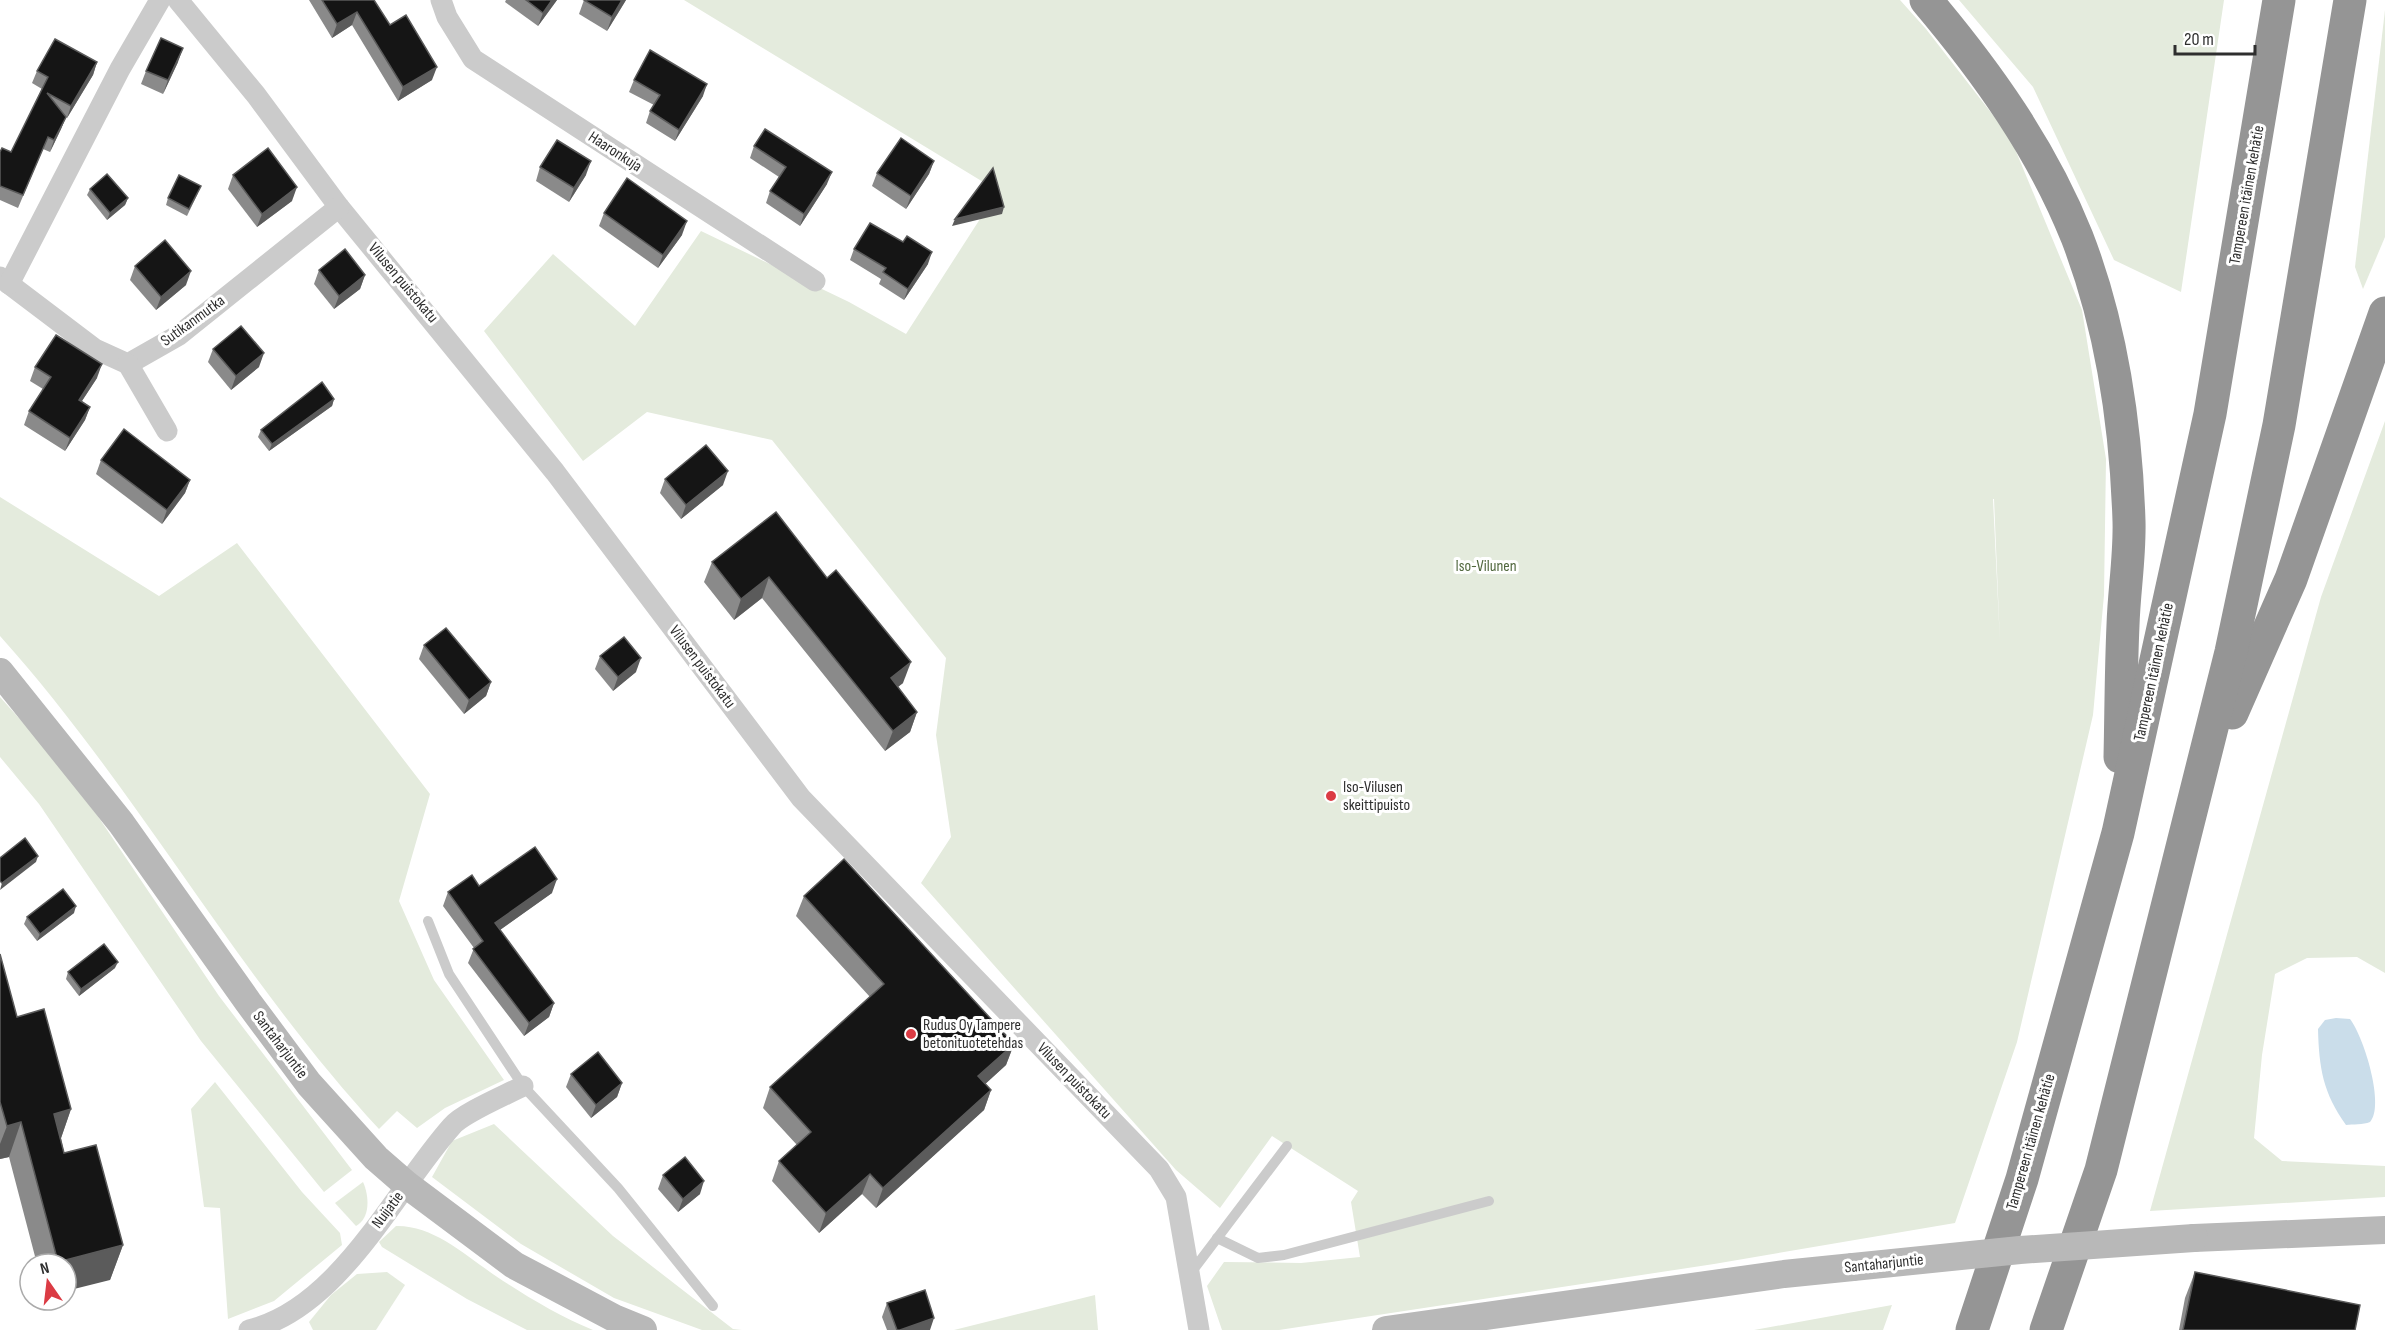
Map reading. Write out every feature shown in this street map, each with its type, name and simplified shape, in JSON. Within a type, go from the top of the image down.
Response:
[{"type":"highway","points":[[1926,0],[1973,56],[2012,114],[2048,176],[2076,236],[2098,303],[2112,364],[2122,440],[2129,523],[2123,626],[2118,833]]},
{"type":"highway","name":"Tampereen itäinen kehätie","points":[[1972,1330],[2022,1179],[2118,833],[2210,414],[2279,0]]},
{"type":"highway","points":[[2046,1330],[2101,1170],[2231,652],[2279,425],[2350,0]]},
{"type":"highway","points":[[2198,789],[2291,579],[2385,313]]},
{"type":"main road","name":"Santaharjuntie","points":[[0,672],[121,824],[309,1084],[376,1158],[407,1185],[514,1265],[616,1319],[643,1330]]},
{"type":"main road","name":"Santaharjuntie","points":[[1386,1330],[1784,1274],[2020,1250],[2194,1238],[2385,1230]]},
{"type":"street","points":[[160,0],[4,280],[95,349],[128,364],[167,431]]},
{"type":"street","name":"Vilusen puistokatu","points":[[178,0],[256,95],[339,207],[555,472],[801,798],[1159,1168],[1176,1197],[1199,1330]]},
{"type":"street","name":"Haaronkuja","points":[[441,0],[447,17],[473,59],[815,280]]},
{"type":"street","name":"Sutikanmutka","points":[[128,364],[179,335],[339,207]]},
{"type":"street","name":"Nuijatie","points":[[249,1330],[283,1316],[340,1272],[453,1124],[523,1086]]},
{"type":"lane","points":[[428,921],[448,974],[523,1086],[618,1188],[713,1306]]},
{"type":"lane","points":[[1190,1274],[1287,1146]]},
{"type":"lane","points":[[1217,1238],[1258,1258],[1284,1255],[1489,1201]]},
{"type":"green space","name":"Iso-Vilunen","points":[[684,0],[1900,0],[1926,29],[2010,137],[2082,310],[2106,459],[2104,595],[2093,715],[2017,1042],[1955,1223],[1714,1264],[1279,1330],[1222,1330],[1207,1286],[1224,1262],[1301,1263],[1360,1257],[1351,1202],[1358,1191],[1272,1136],[1220,1208],[1176,1170],[921,883],[951,837],[936,735],[946,658],[772,440],[647,412],[583,461],[484,331],[553,254],[635,326],[701,231],[849,302],[906,334],[998,191]],"holes":[[[1993,499],[1994,499],[2000,643]]]},
{"type":"green space","points":[[1959,0],[2224,0],[2181,292],[2114,260],[2033,87]]},
{"type":"green space","points":[[2385,10],[2385,237],[2363,289],[2355,267]]},
{"type":"green space","points":[[2385,421],[2385,973],[2357,957],[2307,958],[2275,974],[2262,1055],[2254,1138],[2282,1161],[2385,1166],[2385,1197],[2150,1211],[2321,597]]},
{"type":"green space","points":[[0,497],[159,596],[237,543],[430,794],[399,901],[434,980],[504,1080],[445,1108],[417,1128],[397,1111],[379,1129],[328,1071],[280,1010],[98,757],[0,636]]},
{"type":"green space","points":[[0,697],[34,735],[97,815],[219,996],[352,1170],[324,1192],[201,1041],[39,804],[0,757]]},
{"type":"green space","points":[[215,1082],[302,1192],[340,1233],[342,1245],[274,1301],[228,1319],[220,1208],[204,1207],[191,1109]]},
{"type":"green space","points":[[494,1124],[613,1236],[733,1329],[742,1330],[702,1330],[614,1298],[521,1244],[432,1177],[452,1141]]},
{"type":"green space","points":[[363,1182],[367,1193],[367,1206],[364,1218],[356,1226],[335,1203]]},
{"type":"green space","points":[[396,1226],[411,1227],[441,1238],[528,1297],[593,1330],[527,1330],[467,1299],[382,1247],[379,1242]]},
{"type":"green space","points":[[387,1272],[405,1285],[376,1330],[313,1330],[309,1322],[331,1295],[357,1274]]},
{"type":"green space","points":[[1095,1295],[1098,1330],[954,1330]]},
{"type":"green space","points":[[1892,1305],[1883,1330],[1754,1330]]},
{"type":"water","points":[[2350,1019],[2367,1056],[2375,1102],[2374,1114],[2367,1123],[2346,1125],[2327,1091],[2321,1068],[2318,1029],[2325,1020]]},
{"type":"building","points":[[322,0],[374,0],[390,25],[406,15],[437,67],[403,87],[357,12],[337,24]]},
{"type":"building","points":[[526,0],[552,0],[543,13]]},
{"type":"building","points":[[584,0],[622,0],[612,17]]},
{"type":"building","points":[[161,38],[183,48],[168,80],[146,71]]},
{"type":"building","points":[[55,39],[97,62],[71,106],[47,93],[66,117],[54,140],[48,137],[23,195],[0,186],[0,152],[2,148],[11,152],[48,77],[37,71]]},
{"type":"building","points":[[650,50],[707,84],[679,130],[650,111],[660,95],[634,80]]},
{"type":"building","points":[[765,129],[832,172],[804,214],[770,191],[786,167],[754,146]]},
{"type":"building","points":[[901,138],[934,161],[911,196],[877,173]]},
{"type":"building","points":[[557,140],[591,161],[574,188],[540,167]]},
{"type":"building","points":[[268,148],[297,187],[262,214],[233,175]]},
{"type":"building","points":[[993,168],[1004,207],[955,219]]},
{"type":"building","points":[[107,174],[128,198],[110,213],[90,189]]},
{"type":"building","points":[[179,175],[201,186],[189,209],[168,198]]},
{"type":"building","points":[[627,178],[687,221],[663,255],[604,213]]},
{"type":"building","points":[[870,223],[903,242],[907,236],[932,252],[908,289],[883,272],[886,268],[854,249]]},
{"type":"building","points":[[165,240],[191,271],[161,297],[135,266]]},
{"type":"building","points":[[345,249],[365,275],[339,296],[319,270]]},
{"type":"building","points":[[241,326],[264,353],[236,376],[213,349]]},
{"type":"building","points":[[56,335],[102,364],[79,400],[90,407],[70,438],[29,411],[51,377],[35,367]]},
{"type":"building","points":[[322,382],[334,399],[272,444],[261,430]]},
{"type":"building","points":[[124,429],[190,480],[167,510],[101,460]]},
{"type":"building","points":[[706,445],[728,471],[686,505],[665,479]]},
{"type":"building","points":[[776,512],[827,578],[836,570],[911,662],[891,678],[917,712],[893,731],[769,577],[741,599],[712,562]]},
{"type":"building","points":[[446,628],[491,682],[469,700],[424,645]]},
{"type":"building","points":[[624,637],[641,658],[618,677],[600,656]]},
{"type":"building","points":[[25,838],[38,856],[2,883],[0,881],[0,858]]},
{"type":"building","points":[[535,847],[557,879],[495,923],[554,1003],[529,1023],[473,949],[483,941],[448,892],[472,875],[479,886]]},
{"type":"building","name":"Rudus Oy Tampere betonituotetehdas","points":[[844,859],[1014,1044],[978,1076],[991,1090],[883,1188],[870,1174],[826,1213],[779,1161],[811,1132],[770,1087],[884,984],[804,896]]},
{"type":"building","points":[[63,889],[76,906],[40,934],[27,917]]},
{"type":"building","points":[[104,944],[118,962],[81,989],[68,972]]},
{"type":"building","points":[[0,954],[17,1017],[44,1009],[71,1109],[54,1114],[64,1153],[96,1145],[123,1245],[78,1257],[78,1252],[55,1252],[21,1122],[7,1126],[0,1102]]},
{"type":"building","points":[[598,1052],[622,1083],[596,1105],[571,1074]]},
{"type":"building","points":[[685,1157],[704,1181],[683,1199],[663,1175]]},
{"type":"building","points":[[2195,1272],[2360,1305],[2355,1330],[2183,1330]]},
{"type":"building","points":[[925,1290],[934,1318],[897,1330],[887,1303]]},
{"type":"place","name":"Iso-Vilusen skeittipuisto","points":[[1331,796]]},
{"type":"place","name":"Rudus Oy Tampere betonituotetehdas","points":[[911,1034]]}]
